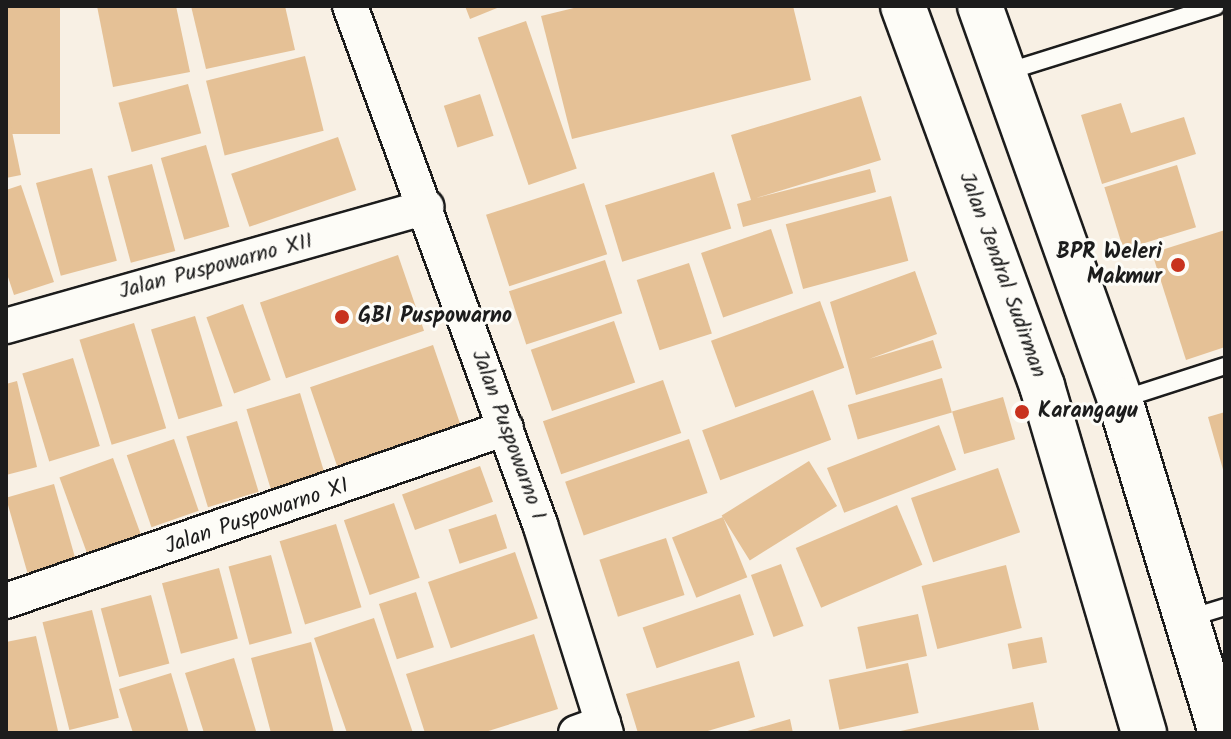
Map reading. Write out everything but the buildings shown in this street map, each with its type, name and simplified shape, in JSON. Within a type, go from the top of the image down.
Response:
[{"type":"highway","name":"Jalan Jendral Sudirman","points":[[903,6],[1042,386],[1144,733]]},
{"type":"highway","points":[[980,6],[1006,72],[1120,400],[1207,613],[1221,733]]},
{"type":"street","name":"Jalan Puspowarno I","points":[[350,6],[506,428],[595,730]]},
{"type":"street","name":"Jalan Puspowarno XII","points":[[6,326],[426,207]]},
{"type":"street","name":"Jalan Puspowarno XI","points":[[6,601],[506,428]]},
{"type":"lane","points":[[1006,72],[1216,6]]},
{"type":"lane","points":[[1120,400],[1225,366]]},
{"type":"place","name":"BPR Weleri Makmur","points":[[1178,265]]},
{"type":"place","name":"GBI Puspowarno","points":[[342,317]]},
{"type":"place","name":"Karangayu","points":[[1022,412]]}]
